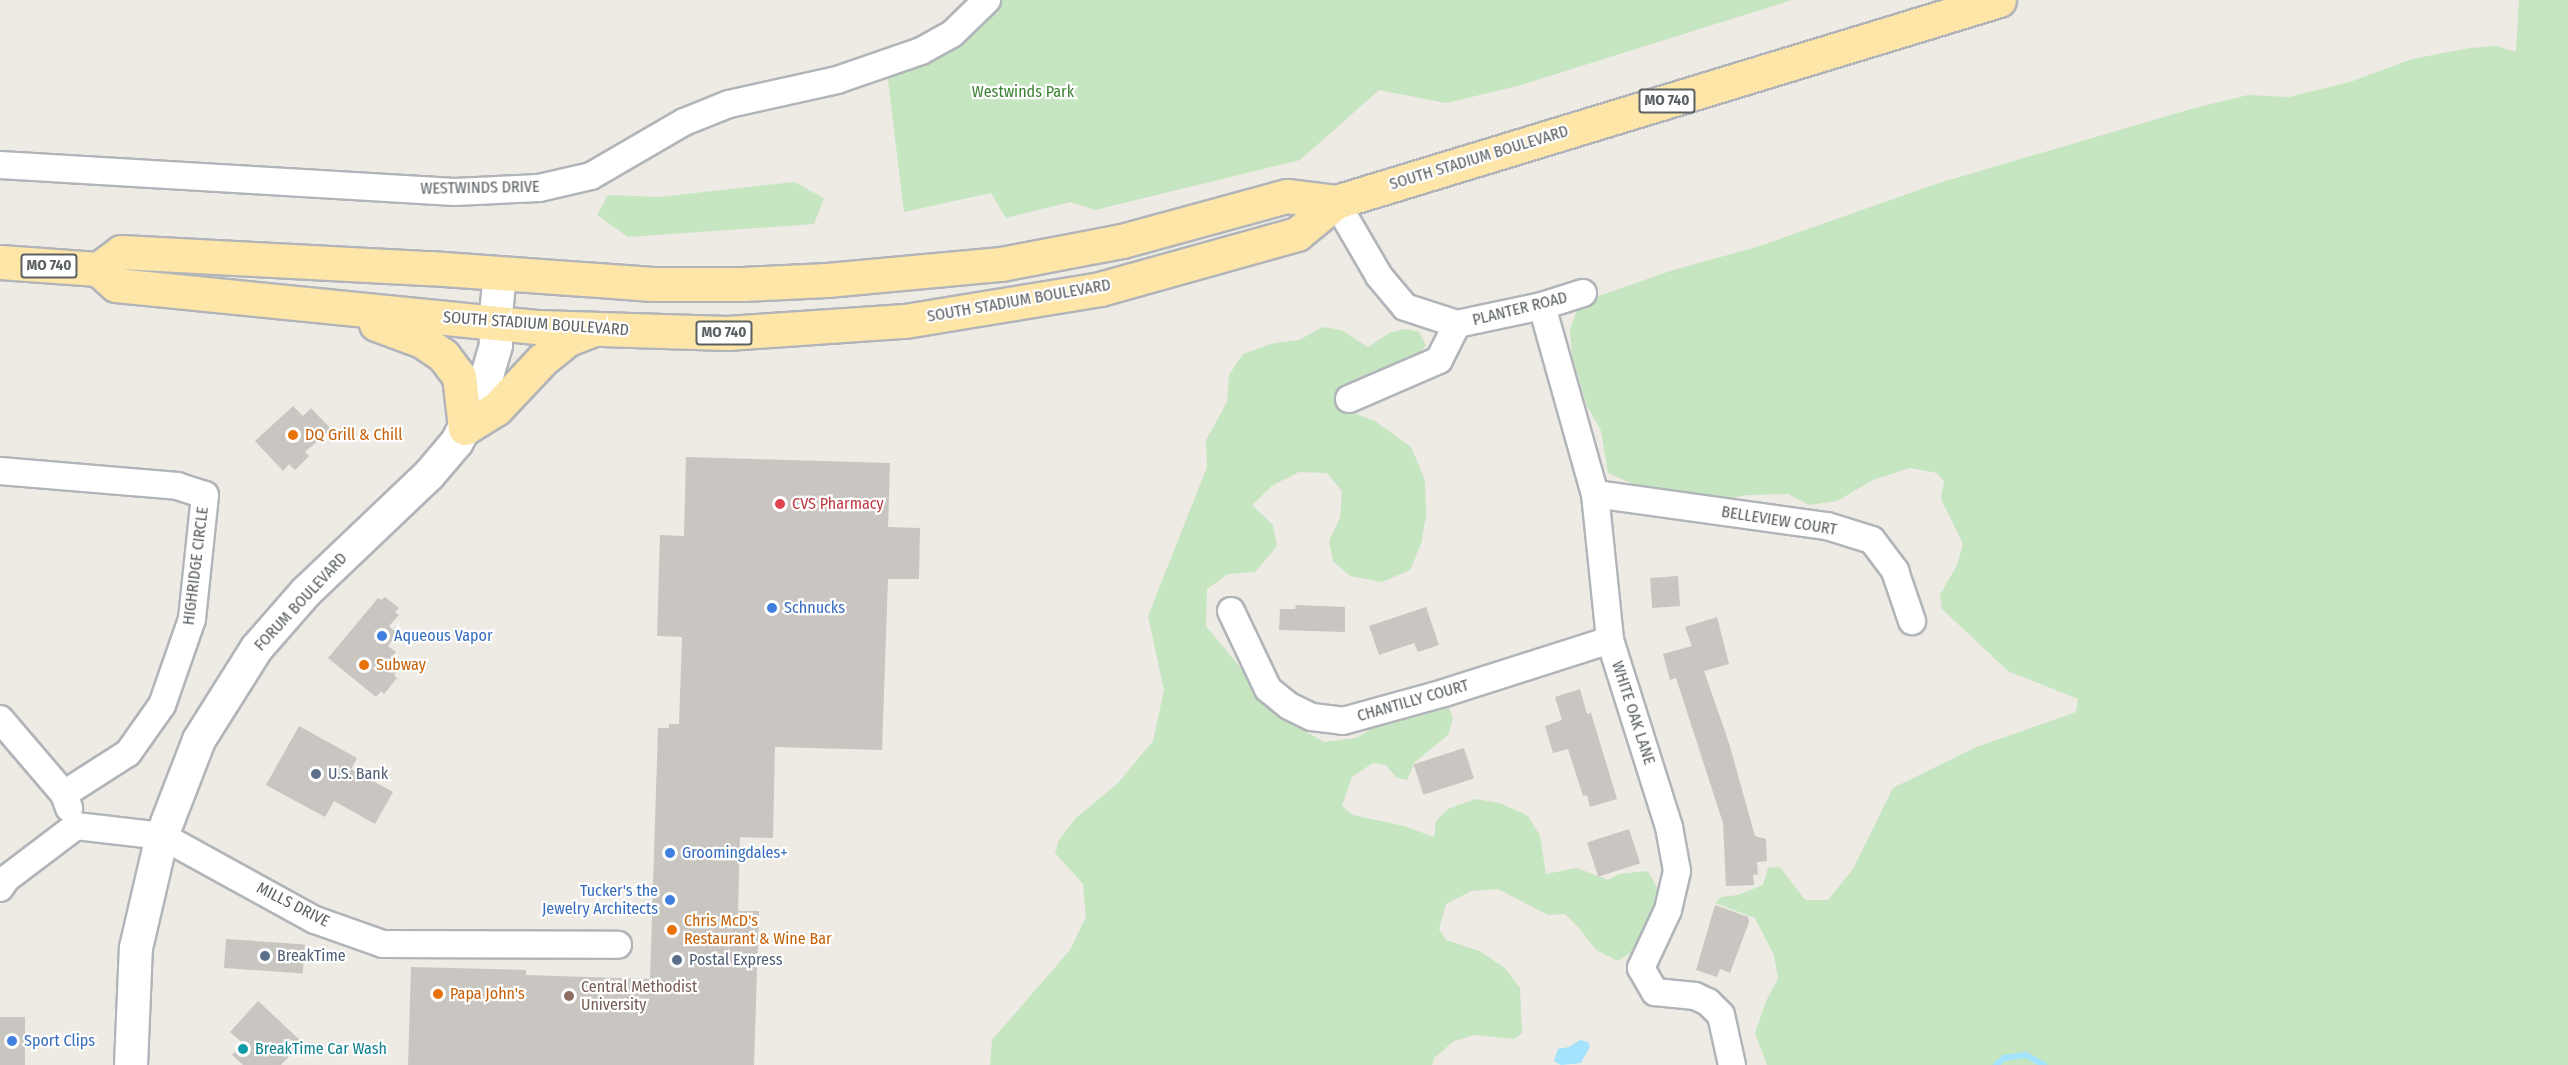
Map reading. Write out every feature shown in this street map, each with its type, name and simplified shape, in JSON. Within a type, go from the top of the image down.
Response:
[{"type":"main road","name":"SOUTH STADIUM BOULEVARD","points":[[98,269],[116,285],[495,323],[727,333],[905,321],[1100,289],[1298,234],[1336,202],[1999,0]]},
{"type":"main road","name":"MO 740","points":[[0,262],[98,269],[121,252],[430,268],[652,284],[742,284],[911,273],[1001,264],[1122,241],[1287,196],[1336,202]]},
{"type":"main road","points":[[344,309],[387,329],[422,340],[443,355],[459,376],[465,428],[496,409],[542,360],[568,339],[593,329]]},
{"type":"street","name":"WESTWINDS DRIVE","points":[[0,165],[454,192],[539,188],[591,176],[684,122],[729,104],[837,80],[921,51],[952,34],[987,0]]},
{"type":"street","name":"PLANTER ROAD","points":[[1336,202],[1379,276],[1405,307],[1457,324],[1542,306],[1583,293]]},
{"type":"street","name":"FORUM BOULEVARD","points":[[132,1065],[136,948],[162,836],[199,740],[257,648],[306,592],[429,475],[457,442],[482,393],[496,345],[495,323],[500,274]]},
{"type":"street","name":"WHITE OAK LANE","points":[[1542,306],[1595,494],[1610,640],[1670,827],[1677,871],[1668,910],[1641,968],[1655,992],[1695,996],[1708,1002],[1721,1015],[1732,1065]]},
{"type":"street","name":"PLANTER ROAD","points":[[1349,399],[1439,360],[1457,324]]},
{"type":"street","name":"HIGHRIDGE CIRCLE","points":[[0,471],[177,486],[194,489],[205,495],[192,619],[162,705],[128,753],[64,794]]},
{"type":"street","name":"BELLEVIEW COURT","points":[[1595,494],[1827,525],[1872,540],[1895,571],[1912,621]]},
{"type":"street","name":"CHANTILLY COURT","points":[[1231,611],[1268,689],[1289,706],[1312,717],[1343,721],[1444,693],[1610,640]]},
{"type":"street","points":[[0,719],[64,794],[76,826],[6,879],[0,888]]},
{"type":"street","name":"MILLS DRIVE","points":[[76,826],[162,836],[315,920],[383,944],[618,945]]},
{"type":"green space","name":"Westwinds Park","points":[[987,0],[1792,0],[1518,86],[1446,103],[1379,90],[1300,160],[1095,210],[1071,202],[1006,218],[991,193],[904,212],[886,63]]},
{"type":"green space","points":[[2519,0],[2568,0],[2568,1065],[1767,1065],[1755,1033],[1766,1001],[1778,979],[1774,955],[1755,918],[1715,903],[1721,897],[1738,895],[1763,885],[1768,868],[1780,867],[1805,900],[1828,900],[1853,869],[1893,788],[1974,748],[2076,712],[2078,699],[2008,671],[1942,609],[1940,595],[1957,565],[1963,544],[1941,499],[1944,481],[1937,473],[1910,468],[1873,480],[1837,501],[1809,505],[1788,494],[1747,495],[1727,499],[1681,493],[1633,484],[1608,473],[1601,431],[1587,406],[1572,356],[1570,329],[1577,310],[1596,297],[1673,270],[1757,247],[1939,183],[2191,109],[2248,95],[2289,97],[2350,82],[2412,59],[2470,48],[2496,46],[2516,52]]},
{"type":"green space","points":[[794,182],[824,198],[814,224],[628,237],[597,215],[608,195],[659,197]]},
{"type":"green space","points":[[1323,327],[1341,330],[1368,347],[1389,333],[1405,329],[1419,332],[1426,345],[1416,359],[1337,396],[1349,411],[1375,421],[1411,447],[1425,480],[1426,516],[1421,544],[1410,570],[1382,582],[1350,576],[1333,561],[1329,541],[1340,518],[1342,491],[1327,473],[1299,472],[1273,485],[1252,505],[1273,525],[1277,546],[1255,572],[1228,574],[1207,589],[1206,626],[1272,706],[1296,726],[1324,742],[1356,738],[1409,706],[1447,703],[1453,718],[1448,735],[1415,762],[1407,780],[1396,777],[1386,765],[1373,763],[1352,777],[1342,806],[1353,815],[1404,826],[1434,837],[1436,821],[1448,809],[1475,799],[1500,803],[1528,816],[1540,836],[1546,874],[1577,868],[1608,880],[1619,874],[1648,871],[1660,893],[1648,931],[1633,951],[1618,961],[1596,950],[1565,914],[1548,915],[1498,889],[1471,891],[1446,904],[1439,929],[1446,940],[1479,951],[1505,968],[1520,988],[1522,1033],[1514,1039],[1475,1035],[1454,1041],[1434,1058],[1432,1065],[990,1065],[992,1040],[1070,950],[1086,917],[1083,884],[1055,853],[1059,840],[1076,818],[1117,784],[1153,741],[1164,690],[1148,616],[1207,467],[1206,440],[1227,402],[1229,375],[1243,354],[1270,344],[1299,340]]},
{"type":"water","points":[[1580,1040],[1588,1042],[1590,1047],[1581,1063],[1561,1065],[1554,1061],[1558,1049],[1569,1047]]},
{"type":"building","name":"DQ Grill & Chill","points":[[293,406],[303,416],[311,408],[331,429],[305,452],[309,456],[295,470],[289,464],[283,471],[255,441]]},
{"type":"building","points":[[686,457],[890,463],[888,527],[920,528],[919,579],[888,579],[882,750],[775,747],[773,838],[740,837],[738,911],[759,911],[754,1065],[408,1065],[411,967],[526,970],[526,975],[650,979],[658,728],[669,728],[669,724],[679,724],[682,637],[657,636],[660,535],[684,536]]},
{"type":"building","points":[[1678,576],[1680,606],[1652,608],[1650,578]]},
{"type":"building","points":[[385,597],[399,608],[395,612],[399,615],[389,626],[398,634],[388,646],[396,652],[387,663],[397,671],[394,675],[397,678],[384,694],[381,691],[376,697],[328,658],[378,598],[381,600]]},
{"type":"building","points":[[1296,605],[1345,607],[1345,632],[1279,630],[1280,609],[1295,609]]},
{"type":"building","points":[[1426,607],[1439,645],[1418,652],[1414,643],[1379,655],[1369,626]]},
{"type":"building","points":[[1717,617],[1729,664],[1704,671],[1729,743],[1755,836],[1766,839],[1767,861],[1757,862],[1758,874],[1753,875],[1754,885],[1726,886],[1723,823],[1676,678],[1670,680],[1663,654],[1692,646],[1685,627]]},
{"type":"building","points":[[1580,689],[1587,714],[1591,713],[1617,799],[1590,807],[1587,795],[1583,796],[1568,749],[1553,753],[1545,726],[1562,720],[1555,697]]},
{"type":"building","name":"U.S. Bank","points":[[299,726],[357,758],[351,769],[393,792],[375,824],[334,801],[325,817],[266,785]]},
{"type":"building","points":[[1464,748],[1474,778],[1423,795],[1414,764]]},
{"type":"building","points":[[1629,829],[1640,863],[1598,877],[1587,843]]},
{"type":"building","points":[[1715,905],[1748,917],[1749,922],[1730,973],[1720,969],[1717,977],[1696,970]]},
{"type":"building","name":"BreakTime","points":[[226,939],[305,945],[303,973],[224,968]]},
{"type":"building","points":[[258,1001],[302,1042],[281,1065],[243,1065],[232,1055],[243,1043],[230,1032]]},
{"type":"building","name":"Sport Clips","points":[[0,1017],[25,1017],[25,1065],[0,1065]]},
{"type":"waterway","points":[[1996,1065],[2004,1058],[2026,1055],[2044,1065]]},
{"type":"place","name":"DQ Grill & Chill","points":[[293,435]]},
{"type":"place","name":"CVS Pharmacy","points":[[780,504]]},
{"type":"place","name":"Schnucks","points":[[772,608]]},
{"type":"place","name":"Aqueous Vapor","points":[[382,636]]},
{"type":"place","name":"Subway","points":[[364,665]]},
{"type":"place","name":"U.S. Bank","points":[[316,774]]},
{"type":"place","name":"Groomingdales+","points":[[670,853]]},
{"type":"place","name":"Tucker's the Jewelry Architects","points":[[670,900]]},
{"type":"place","name":"Chris McD's Restaurant & Wine Bar","points":[[672,930]]},
{"type":"place","name":"BreakTime","points":[[265,956]]},
{"type":"place","name":"Postal Express","points":[[677,960]]},
{"type":"place","name":"Papa John's","points":[[438,994]]},
{"type":"place","name":"Central Methodist University","points":[[569,996]]},
{"type":"place","name":"Sport Clips","points":[[12,1041]]},
{"type":"place","name":"BreakTime Car Wash","points":[[243,1049]]}]
